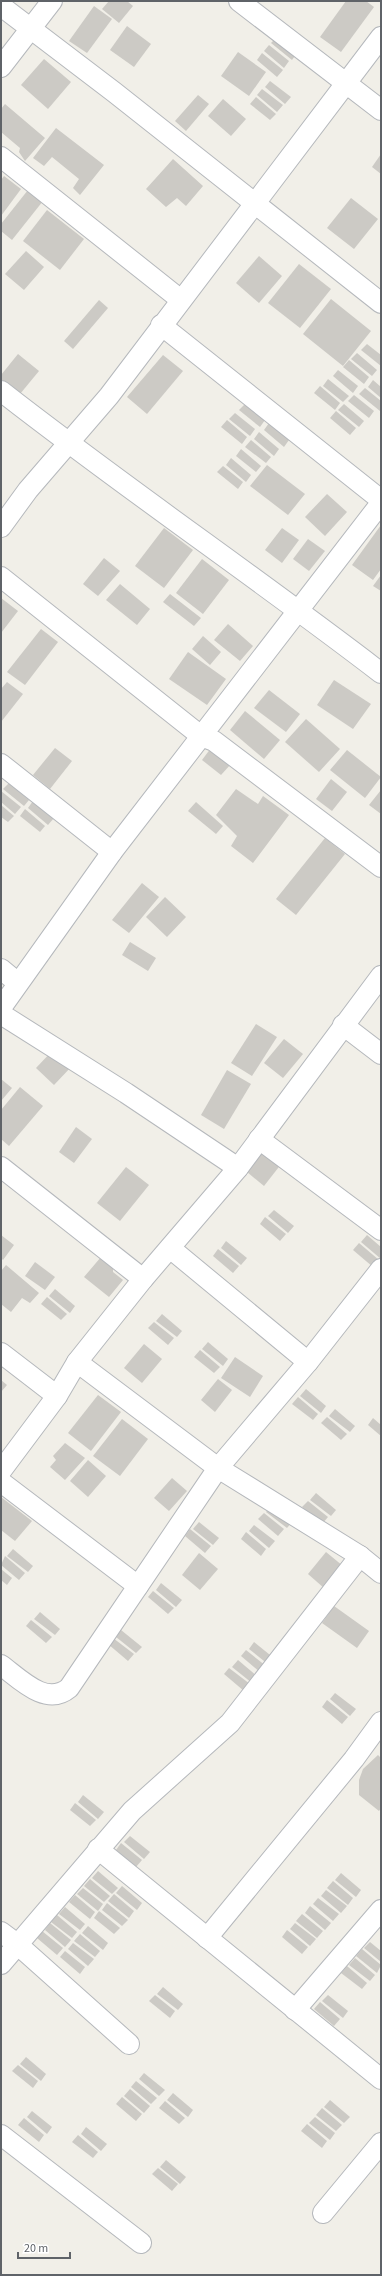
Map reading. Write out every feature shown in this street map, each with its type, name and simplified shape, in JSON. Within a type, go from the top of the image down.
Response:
[{"type":"street","points":[[1,67],[52,1]]},
{"type":"street","points":[[239,1],[381,110]]},
{"type":"street","points":[[1,6],[30,30],[114,92],[255,205],[381,303]]},
{"type":"street","points":[[1,527],[28,490],[109,396],[161,324],[255,205],[345,82],[381,36]]},
{"type":"street","points":[[1,157],[181,300]]},
{"type":"street","points":[[1,1008],[112,852],[297,609],[381,502],[161,324]]},
{"type":"street","points":[[1,391],[68,443],[297,609],[381,673]]},
{"type":"street","points":[[1,577],[201,736],[214,741],[381,867]]},
{"type":"street","points":[[1,764],[112,852]]},
{"type":"street","points":[[1,969],[18,983]]},
{"type":"street","points":[[1,1471],[57,1396],[78,1362],[143,1278],[238,1168],[343,1025],[381,976]]},
{"type":"street","points":[[1,1014],[126,1093],[238,1168]]},
{"type":"street","points":[[343,1025],[381,1054]]},
{"type":"street","points":[[259,1139],[381,1230]]},
{"type":"street","points":[[1,1167],[143,1278]]},
{"type":"street","points":[[170,1248],[308,1362]]},
{"type":"street","points":[[1,1665],[43,1694],[52,1696],[62,1693],[69,1688],[218,1468],[308,1362],[381,1269]]},
{"type":"street","points":[[1,1353],[57,1396]]},
{"type":"street","points":[[78,1362],[218,1468],[360,1556],[381,1572]]},
{"type":"street","points":[[1,1482],[138,1586]]},
{"type":"street","points":[[1,1964],[132,1811],[230,1723],[360,1556]]},
{"type":"street","points":[[207,1938],[354,1759],[381,1722]]},
{"type":"street","points":[[98,1849],[381,2079]]},
{"type":"street","points":[[295,2010],[381,1910]]},
{"type":"street","points":[[1,1932],[17,1944],[129,2044]]},
{"type":"street","points":[[1,2135],[141,2242]]},
{"type":"street","points":[[323,2213],[381,2143]]},
{"type":"building","points":[[109,1],[127,1],[133,6],[119,23],[102,9]]},
{"type":"building","points":[[346,1],[366,1],[374,7],[341,52],[320,37]]},
{"type":"building","points":[[94,6],[112,19],[87,53],[69,41]]},
{"type":"building","points":[[127,26],[151,44],[134,67],[110,50]]},
{"type":"building","points":[[277,37],[297,53],[292,60],[271,43]]},
{"type":"building","points":[[269,45],[289,61],[284,68],[264,51]]},
{"type":"building","points":[[238,52],[266,72],[249,96],[221,76]]},
{"type":"building","points":[[262,53],[283,70],[277,77],[257,60]]},
{"type":"building","points":[[44,59],[71,82],[48,109],[21,85]]},
{"type":"building","points":[[270,81],[291,97],[285,104],[265,87]]},
{"type":"building","points":[[262,89],[283,105],[277,112],[257,95]]},
{"type":"building","points":[[198,95],[209,104],[186,131],[175,121]]},
{"type":"building","points":[[256,97],[276,114],[270,120],[250,104]]},
{"type":"building","points":[[223,99],[246,119],[231,136],[208,116]]},
{"type":"building","points":[[5,104],[45,138],[25,161],[19,152],[20,148],[1,132],[1,109]]},
{"type":"building","points":[[56,128],[104,165],[80,195],[73,188],[79,179],[52,157],[44,166],[33,158]]},
{"type":"building","points":[[381,154],[381,174],[372,167]]},
{"type":"building","points":[[173,159],[203,186],[186,206],[177,198],[166,207],[146,189]]},
{"type":"building","points":[[4,176],[21,189],[1,216],[1,180]]},
{"type":"building","points":[[28,190],[43,201],[12,240],[1,231],[1,224]]},
{"type":"building","points":[[351,198],[378,219],[354,249],[327,228]]},
{"type":"building","points":[[47,210],[84,239],[60,270],[23,241]]},
{"type":"building","points":[[26,251],[44,267],[24,290],[5,274]]},
{"type":"building","points":[[259,256],[282,276],[259,303],[236,283]]},
{"type":"building","points":[[299,264],[331,289],[300,328],[268,303]]},
{"type":"building","points":[[331,299],[371,331],[343,366],[303,334]]},
{"type":"building","points":[[99,300],[108,308],[73,349],[64,341]]},
{"type":"building","points":[[367,344],[381,355],[381,366],[361,350]]},
{"type":"building","points":[[357,353],[377,370],[372,376],[351,359]]},
{"type":"building","points":[[18,354],[39,371],[20,394],[1,379],[1,375]]},
{"type":"building","points":[[163,355],[183,371],[147,414],[127,397]]},
{"type":"building","points":[[349,360],[369,377],[364,384],[343,367]]},
{"type":"building","points":[[338,370],[358,386],[353,393],[333,376]]},
{"type":"building","points":[[328,379],[349,396],[343,402],[323,386]]},
{"type":"building","points":[[373,380],[381,387],[381,398],[368,387]]},
{"type":"building","points":[[320,386],[340,403],[335,410],[314,393]]},
{"type":"building","points":[[365,388],[381,401],[380,411],[359,394]]},
{"type":"building","points":[[354,395],[374,411],[369,418],[348,401]]},
{"type":"building","points":[[245,404],[265,420],[260,427],[239,410]]},
{"type":"building","points":[[344,404],[364,421],[359,427],[338,410]]},
{"type":"building","points":[[336,411],[356,428],[350,435],[330,418]]},
{"type":"building","points":[[235,413],[255,429],[250,436],[229,419]]},
{"type":"building","points":[[227,420],[247,437],[242,444],[221,427]]},
{"type":"building","points":[[269,423],[289,440],[284,447],[264,430]]},
{"type":"building","points":[[259,432],[279,449],[274,456],[254,439]]},
{"type":"building","points":[[251,440],[271,457],[266,463],[245,447]]},
{"type":"building","points":[[241,449],[261,466],[256,472],[236,456]]},
{"type":"building","points":[[231,458],[251,475],[246,482],[226,465]]},
{"type":"building","points":[[267,465],[305,494],[288,515],[250,486]]},
{"type":"building","points":[[223,466],[243,482],[238,489],[217,472]]},
{"type":"building","points":[[327,494],[347,512],[325,536],[305,517]]},
{"type":"building","points":[[381,525],[381,569],[373,580],[352,565]]},
{"type":"building","points":[[164,528],[193,550],[164,588],[135,566]]},
{"type":"building","points":[[282,528],[299,540],[282,563],[265,550]]},
{"type":"building","points":[[308,539],[325,551],[309,571],[293,559]]},
{"type":"building","points":[[104,558],[120,571],[98,596],[83,584]]},
{"type":"building","points":[[202,559],[229,580],[203,614],[176,593]]},
{"type":"building","points":[[381,575],[381,591],[373,586]]},
{"type":"building","points":[[120,584],[150,609],[137,625],[106,600]]},
{"type":"building","points":[[170,594],[201,618],[194,626],[163,602]]},
{"type":"building","points":[[1,598],[18,611],[1,633]]},
{"type":"building","points":[[228,624],[253,646],[240,661],[214,640]]},
{"type":"building","points":[[41,629],[58,642],[25,685],[7,672]]},
{"type":"building","points":[[203,636],[221,652],[210,665],[192,649]]},
{"type":"building","points":[[188,652],[226,679],[207,705],[169,679]]},
{"type":"building","points":[[334,680],[371,704],[353,729],[317,705]]},
{"type":"building","points":[[7,682],[23,694],[1,722],[1,689]]},
{"type":"building","points":[[269,690],[300,714],[286,732],[254,708]]},
{"type":"building","points":[[245,711],[280,740],[264,759],[230,730]]},
{"type":"building","points":[[306,719],[340,749],[319,772],[285,742]]},
{"type":"building","points":[[55,748],[72,761],[50,789],[33,775]]},
{"type":"building","points":[[211,748],[231,764],[221,775],[202,760]]},
{"type":"building","points":[[347,750],[381,777],[365,798],[330,770]]},
{"type":"building","points":[[331,779],[347,792],[332,811],[316,799]]},
{"type":"building","points":[[9,783],[29,800],[24,806],[3,789]]},
{"type":"building","points":[[236,789],[258,804],[263,796],[289,815],[253,863],[231,846],[237,836],[216,815]]},
{"type":"building","points":[[381,790],[381,814],[369,805]]},
{"type":"building","points":[[1,791],[21,807],[15,814],[1,802]]},
{"type":"building","points":[[33,801],[54,818],[48,825],[28,808]]},
{"type":"building","points":[[196,802],[223,826],[216,834],[188,811]]},
{"type":"building","points":[[1,805],[14,816],[8,822],[1,817]]},
{"type":"building","points":[[25,809],[45,826],[40,832],[20,816]]},
{"type":"building","points":[[325,838],[345,854],[296,915],[276,899]]},
{"type":"building","points":[[142,883],[159,897],[129,933],[112,920]]},
{"type":"building","points":[[165,897],[186,917],[167,937],[146,917]]},
{"type":"building","points":[[130,942],[156,958],[148,971],[122,955]]},
{"type":"building","points":[[256,1024],[277,1037],[252,1076],[231,1063]]},
{"type":"building","points":[[284,1039],[303,1054],[283,1078],[264,1063]]},
{"type":"building","points":[[54,1049],[72,1066],[54,1085],[36,1068]]},
{"type":"building","points":[[227,1070],[251,1084],[224,1129],[201,1115]]},
{"type":"building","points":[[1,1079],[12,1088],[1,1101]]},
{"type":"building","points":[[20,1087],[43,1106],[9,1146],[1,1139],[1,1110]]},
{"type":"building","points":[[76,1127],[92,1139],[74,1163],[59,1152]]},
{"type":"building","points":[[264,1150],[282,1163],[264,1186],[247,1172]]},
{"type":"building","points":[[126,1167],[149,1185],[120,1221],[97,1203]]},
{"type":"building","points":[[274,1210],[294,1226],[288,1233],[268,1216]]},
{"type":"building","points":[[265,1217],[286,1234],[280,1241],[260,1224]]},
{"type":"building","points":[[1,1235],[14,1245],[3,1260],[1,1258]]},
{"type":"building","points":[[367,1235],[381,1247],[381,1259],[361,1242]]},
{"type":"building","points":[[226,1241],[247,1258],[241,1265],[221,1248]]},
{"type":"building","points":[[359,1243],[379,1260],[373,1267],[353,1250]]},
{"type":"building","points":[[218,1249],[239,1266],[233,1273],[213,1256]]},
{"type":"building","points":[[101,1257],[113,1265],[113,1272],[123,1280],[109,1297],[84,1277]]},
{"type":"building","points":[[35,1262],[55,1277],[45,1290],[25,1276]]},
{"type":"building","points":[[6,1265],[39,1293],[30,1303],[22,1298],[11,1312],[1,1304],[1,1271]]},
{"type":"building","points":[[55,1289],[75,1306],[70,1313],[49,1296]]},
{"type":"building","points":[[47,1297],[67,1314],[61,1320],[41,1304]]},
{"type":"building","points":[[162,1314],[182,1331],[177,1337],[156,1321]]},
{"type":"building","points":[[154,1322],[174,1338],[168,1345],[148,1328]]},
{"type":"building","points":[[208,1342],[228,1359],[223,1366],[202,1349]]},
{"type":"building","points":[[144,1344],[162,1359],[142,1383],[124,1368]]},
{"type":"building","points":[[200,1350],[220,1367],[214,1373],[194,1357]]},
{"type":"building","points":[[235,1357],[263,1376],[250,1397],[221,1378]]},
{"type":"building","points":[[218,1379],[232,1390],[215,1412],[201,1400]]},
{"type":"building","points":[[1,1380],[7,1385],[1,1392]]},
{"type":"building","points":[[306,1389],[326,1406],[321,1413],[300,1396]]},
{"type":"building","points":[[98,1395],[121,1412],[91,1451],[68,1433]]},
{"type":"building","points":[[298,1397],[318,1414],[313,1420],[292,1404]]},
{"type":"building","points":[[335,1409],[355,1426],[350,1432],[329,1416]]},
{"type":"building","points":[[327,1417],[347,1434],[341,1440],[321,1423]]},
{"type":"building","points":[[373,1418],[381,1425],[381,1436],[368,1425]]},
{"type":"building","points":[[122,1419],[148,1439],[120,1476],[93,1456]]},
{"type":"building","points":[[65,1443],[85,1458],[65,1480],[50,1467],[56,1460],[53,1456]]},
{"type":"building","points":[[88,1460],[106,1476],[88,1497],[70,1481]]},
{"type":"building","points":[[172,1478],[187,1491],[169,1511],[154,1498]]},
{"type":"building","points":[[316,1493],[336,1510],[331,1516],[310,1500]]},
{"type":"building","points":[[1,1497],[32,1521],[15,1541],[1,1530]]},
{"type":"building","points":[[308,1501],[328,1517],[322,1524],[302,1507]]},
{"type":"building","points":[[272,1505],[292,1522],[287,1528],[266,1512]]},
{"type":"building","points":[[264,1513],[284,1529],[278,1536],[258,1519]]},
{"type":"building","points":[[199,1522],[219,1538],[213,1545],[193,1529]]},
{"type":"building","points":[[254,1525],[275,1541],[269,1548],[249,1531]]},
{"type":"building","points":[[190,1529],[211,1546],[205,1553],[185,1536]]},
{"type":"building","points":[[246,1532],[266,1549],[261,1556],[241,1539]]},
{"type":"building","points":[[13,1549],[33,1566],[28,1572],[7,1556]]},
{"type":"building","points":[[326,1552],[343,1566],[324,1588],[308,1574]]},
{"type":"building","points":[[199,1553],[218,1569],[200,1590],[182,1575]]},
{"type":"building","points":[[5,1556],[25,1573],[19,1580],[1,1565]]},
{"type":"building","points":[[1,1569],[12,1578],[7,1585],[1,1580]]},
{"type":"building","points":[[161,1583],[182,1600],[176,1607],[156,1590]]},
{"type":"building","points":[[153,1591],[174,1608],[168,1614],[148,1597]]},
{"type":"building","points":[[334,1606],[369,1631],[357,1648],[322,1623]]},
{"type":"building","points":[[40,1612],[60,1629],[55,1635],[34,1619]]},
{"type":"building","points":[[31,1620],[52,1637],[46,1643],[26,1626]]},
{"type":"building","points":[[121,1630],[142,1647],[136,1653],[116,1637]]},
{"type":"building","points":[[113,1638],[134,1654],[128,1661],[108,1644]]},
{"type":"building","points":[[254,1642],[275,1659],[269,1665],[249,1649]]},
{"type":"building","points":[[246,1650],[266,1666],[261,1673],[241,1656]]},
{"type":"building","points":[[238,1660],[258,1677],[252,1683],[232,1667]]},
{"type":"building","points":[[229,1668],[250,1684],[244,1691],[224,1674]]},
{"type":"building","points":[[335,1693],[356,1709],[350,1716],[330,1699]]},
{"type":"building","points":[[327,1700],[348,1717],[342,1724],[322,1707]]},
{"type":"building","points":[[378,1755],[381,1758],[381,1808],[379,1811],[359,1795],[359,1780],[363,1769]]},
{"type":"building","points":[[83,1795],[104,1812],[98,1819],[78,1802]]},
{"type":"building","points":[[75,1803],[96,1820],[90,1826],[70,1810]]},
{"type":"building","points":[[130,1836],[150,1852],[144,1859],[124,1842]]},
{"type":"building","points":[[121,1843],[142,1860],[136,1867],[116,1850]]},
{"type":"building","points":[[98,1871],[118,1888],[112,1894],[92,1878]]},
{"type":"building","points":[[341,1873],[361,1890],[356,1897],[335,1880]]},
{"type":"building","points":[[90,1879],[110,1896],[104,1902],[84,1886]]},
{"type":"building","points":[[333,1881],[353,1898],[348,1905],[327,1888]]},
{"type":"building","points":[[122,1886],[142,1903],[137,1910],[116,1893]]},
{"type":"building","points":[[83,1888],[103,1904],[98,1911],[77,1894]]},
{"type":"building","points":[[326,1890],[347,1906],[341,1913],[321,1896]]},
{"type":"building","points":[[114,1894],[134,1911],[129,1918],[108,1901]]},
{"type":"building","points":[[75,1895],[95,1912],[90,1919],[69,1902]]},
{"type":"building","points":[[318,1898],[339,1914],[333,1921],[313,1904]]},
{"type":"building","points":[[107,1903],[128,1920],[122,1926],[102,1910]]},
{"type":"building","points":[[310,1906],[331,1923],[325,1930],[305,1913]]},
{"type":"building","points":[[65,1907],[85,1924],[80,1930],[59,1914]]},
{"type":"building","points":[[99,1911],[120,1928],[114,1934],[94,1918]]},
{"type":"building","points":[[302,1914],[323,1931],[317,1938],[296,1921]]},
{"type":"building","points":[[57,1915],[77,1932],[72,1938],[51,1922]]},
{"type":"building","points":[[50,1923],[71,1940],[65,1947],[45,1930]]},
{"type":"building","points":[[295,1923],[316,1939],[310,1946],[290,1929]]},
{"type":"building","points":[[88,1926],[108,1943],[103,1950],[82,1933]]},
{"type":"building","points":[[287,1930],[308,1947],[302,1954],[282,1937]]},
{"type":"building","points":[[42,1931],[63,1948],[57,1955],[37,1938]]},
{"type":"building","points":[[80,1934],[100,1951],[95,1957],[74,1941]]},
{"type":"building","points":[[370,1942],[381,1951],[381,1962],[364,1948]]},
{"type":"building","points":[[73,1943],[94,1959],[88,1966],[68,1949]]},
{"type":"building","points":[[362,1949],[381,1965],[377,1973],[356,1956]]},
{"type":"building","points":[[65,1951],[85,1967],[80,1974],[60,1957]]},
{"type":"building","points":[[355,1958],[375,1975],[370,1981],[349,1965]]},
{"type":"building","points":[[347,1966],[367,1983],[362,1989],[341,1973]]},
{"type":"building","points":[[163,1987],[183,2004],[178,2010],[157,1994]]},
{"type":"building","points":[[155,1995],[175,2011],[170,2018],[149,2001]]},
{"type":"building","points":[[328,1995],[348,2011],[343,2018],[322,2001]]},
{"type":"building","points":[[320,2002],[340,2019],[334,2026],[314,2009]]},
{"type":"building","points":[[26,2057],[46,2074],[41,2081],[20,2064]]},
{"type":"building","points":[[18,2065],[38,2081],[33,2088],[12,2071]]},
{"type":"building","points":[[144,2073],[165,2090],[159,2096],[139,2079]]},
{"type":"building","points":[[136,2081],[157,2098],[151,2104],[131,2087]]},
{"type":"building","points":[[130,2089],[150,2106],[144,2113],[124,2096]]},
{"type":"building","points":[[173,2093],[193,2110],[188,2117],[167,2100]]},
{"type":"building","points":[[122,2097],[142,2114],[136,2121],[116,2104]]},
{"type":"building","points":[[330,2100],[350,2117],[344,2123],[324,2107]]},
{"type":"building","points":[[165,2101],[185,2118],[179,2124],[159,2108]]},
{"type":"building","points":[[322,2108],[342,2125],[336,2131],[316,2115]]},
{"type":"building","points":[[32,2111],[52,2127],[47,2134],[27,2117]]},
{"type":"building","points":[[315,2117],[335,2133],[330,2140],[309,2123]]},
{"type":"building","points":[[24,2118],[44,2135],[39,2142],[18,2125]]},
{"type":"building","points":[[307,2124],[327,2141],[322,2148],[301,2131]]},
{"type":"building","points":[[86,2127],[107,2144],[101,2151],[81,2134]]},
{"type":"building","points":[[78,2135],[98,2152],[93,2158],[72,2142]]},
{"type":"building","points":[[166,2160],[186,2177],[180,2184],[160,2167]]},
{"type":"building","points":[[158,2168],[178,2184],[172,2191],[152,2174]]}]
